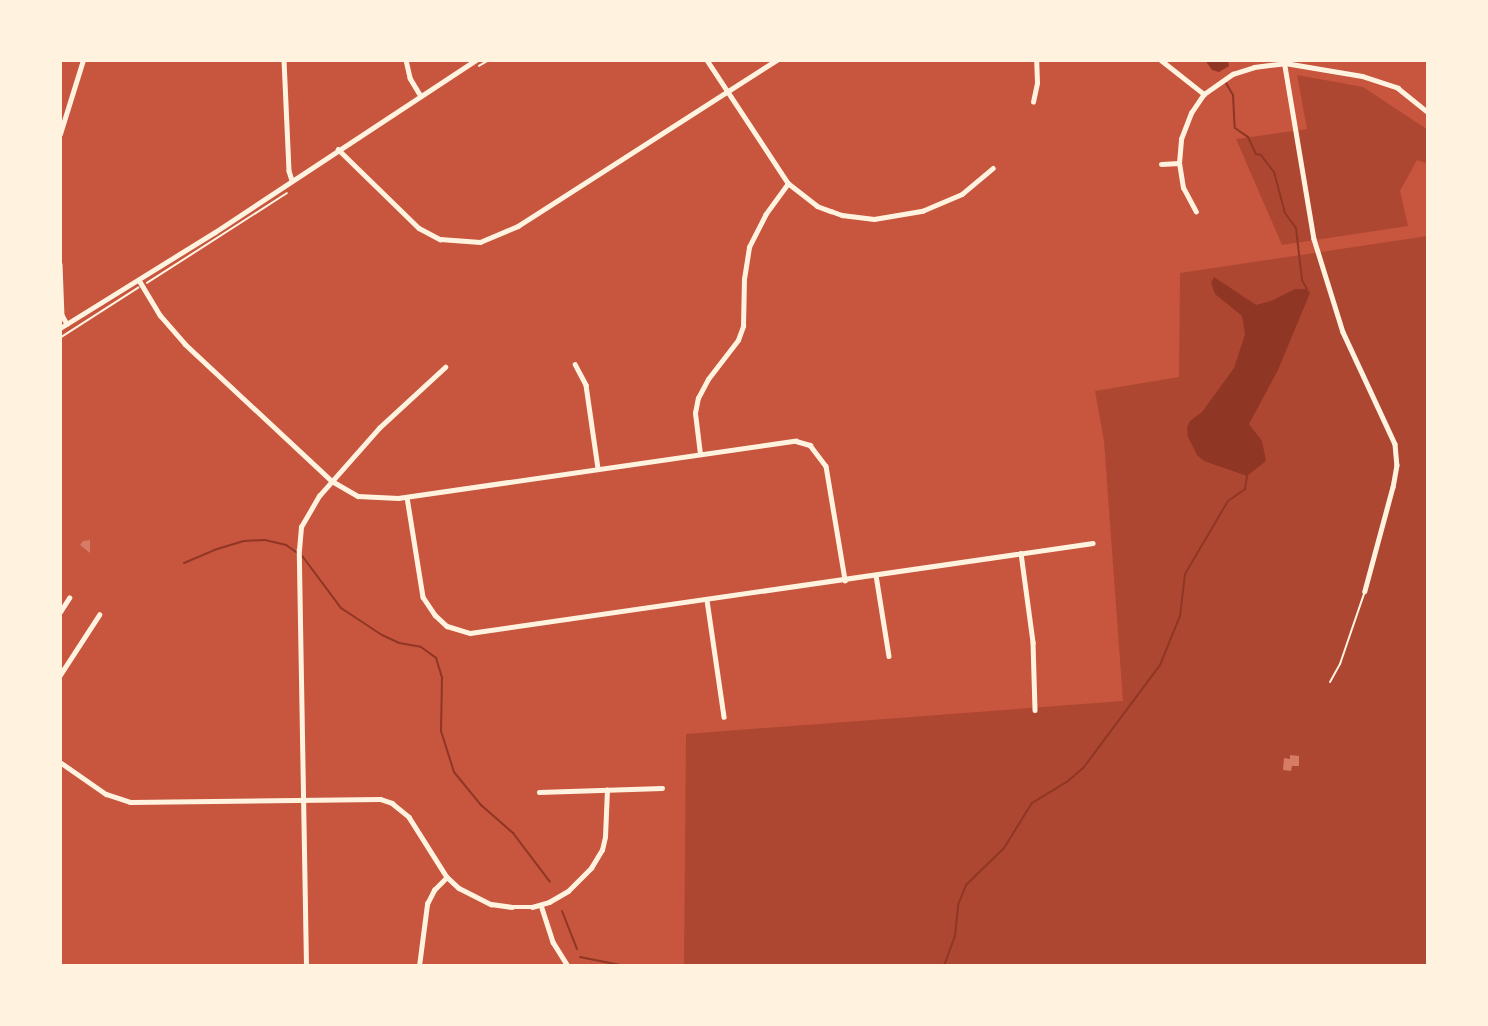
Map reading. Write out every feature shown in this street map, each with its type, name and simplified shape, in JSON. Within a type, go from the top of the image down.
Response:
[{"type":"street","points":[[60,134],[83,60]]},
{"type":"street","points":[[284,60],[289,171],[292,180]]},
{"type":"street","points":[[406,60],[410,78],[421,96]]},
{"type":"street","points":[[60,328],[139,280],[476,60]]},
{"type":"street","points":[[707,60],[788,183],[817,206],[842,215],[874,219],[906,215],[937,206],[962,194],[993,168]]},
{"type":"street","points":[[338,149],[418,228],[440,239],[480,242],[518,226],[777,60]]},
{"type":"street","points":[[1033,102],[1037,83],[1036,60]]},
{"type":"street","points":[[1161,60],[1204,94]]},
{"type":"street","points":[[1285,62],[1314,239],[1347,341],[1395,444],[1396,465],[1393,487],[1365,591]]},
{"type":"street","points":[[1196,212],[1183,188],[1179,163],[1185,126],[1204,94],[1225,78],[1242,70],[1285,62],[1386,83],[1398,88],[1428,112]]},
{"type":"street","points":[[1161,164],[1179,163]]},
{"type":"street","points":[[700,454],[695,413],[698,398],[708,379],[738,340],[743,326],[745,269],[749,247],[765,215],[788,183]]},
{"type":"street","points":[[60,264],[62,315],[67,324]]},
{"type":"street","points":[[139,280],[175,334],[332,481],[358,496],[388,499],[407,497],[788,441],[810,445],[821,456],[829,477],[845,580]]},
{"type":"street","points":[[575,364],[586,384],[598,468]]},
{"type":"street","points":[[306,966],[299,538],[301,527],[310,507],[379,428],[445,367]]},
{"type":"street","points":[[407,497],[420,590],[435,615],[447,626],[461,632],[487,632],[1093,543]]},
{"type":"street","points":[[1021,554],[1033,642],[1035,710]]},
{"type":"street","points":[[876,575],[889,656]]},
{"type":"street","points":[[60,612],[69,598]]},
{"type":"street","points":[[707,600],[724,717]]},
{"type":"street","points":[[60,675],[99,615]]},
{"type":"street","points":[[61,765],[106,794],[130,802],[367,797],[392,803],[409,818],[447,876],[469,894],[491,904],[512,907],[541,905],[578,883],[602,850],[607,824],[607,790]]},
{"type":"street","points":[[539,792],[662,788]]},
{"type":"street","points":[[419,966],[427,904],[434,890],[447,876]]},
{"type":"street","points":[[541,905],[553,942],[568,966]]},
{"type":"lane","points":[[1330,682],[1340,664],[1365,591]]},
{"type":"shaded area","points":[[1205,60],[1228,60],[1229,66],[1219,72],[1212,70]]},
{"type":"shaded area","points":[[1297,75],[1363,87],[1428,130],[1428,164],[1417,160],[1400,191],[1408,226],[1282,245],[1236,139],[1307,129]]},
{"type":"shaded area","points":[[1428,236],[1428,966],[684,966],[686,734],[1123,701],[1104,441],[1095,391],[1179,377],[1180,273]]},
{"type":"shaded area","points":[[1214,277],[1256,305],[1271,301],[1295,289],[1307,289],[1310,293],[1278,370],[1249,424],[1262,441],[1266,461],[1247,476],[1204,461],[1197,455],[1188,437],[1187,427],[1190,421],[1202,412],[1234,368],[1245,334],[1242,316],[1215,294],[1211,283]]},
{"type":"building","points":[[90,540],[90,553],[80,545],[83,541]]},
{"type":"building","points":[[1290,755],[1299,756],[1299,766],[1292,766],[1291,771],[1283,770],[1284,758],[1290,759]]},
{"type":"waterway","points":[[1226,83],[1233,95],[1235,128],[1248,137],[1256,154],[1261,155],[1274,172],[1285,213],[1296,228],[1302,280],[1307,289]]},
{"type":"waterway","points":[[944,966],[955,936],[958,905],[966,885],[1004,848],[1032,803],[1068,781],[1084,767],[1160,665],[1180,616],[1185,574],[1228,501],[1245,489],[1247,476]]},
{"type":"waterway","points":[[184,563],[214,550],[244,541],[265,540],[286,545],[303,557],[341,608],[382,635],[399,643],[421,647],[436,658],[442,678],[441,731],[454,772],[481,805],[513,833],[550,882]]},
{"type":"waterway","points":[[562,911],[577,949]]},
{"type":"waterway","points":[[580,957],[625,966]]}]
